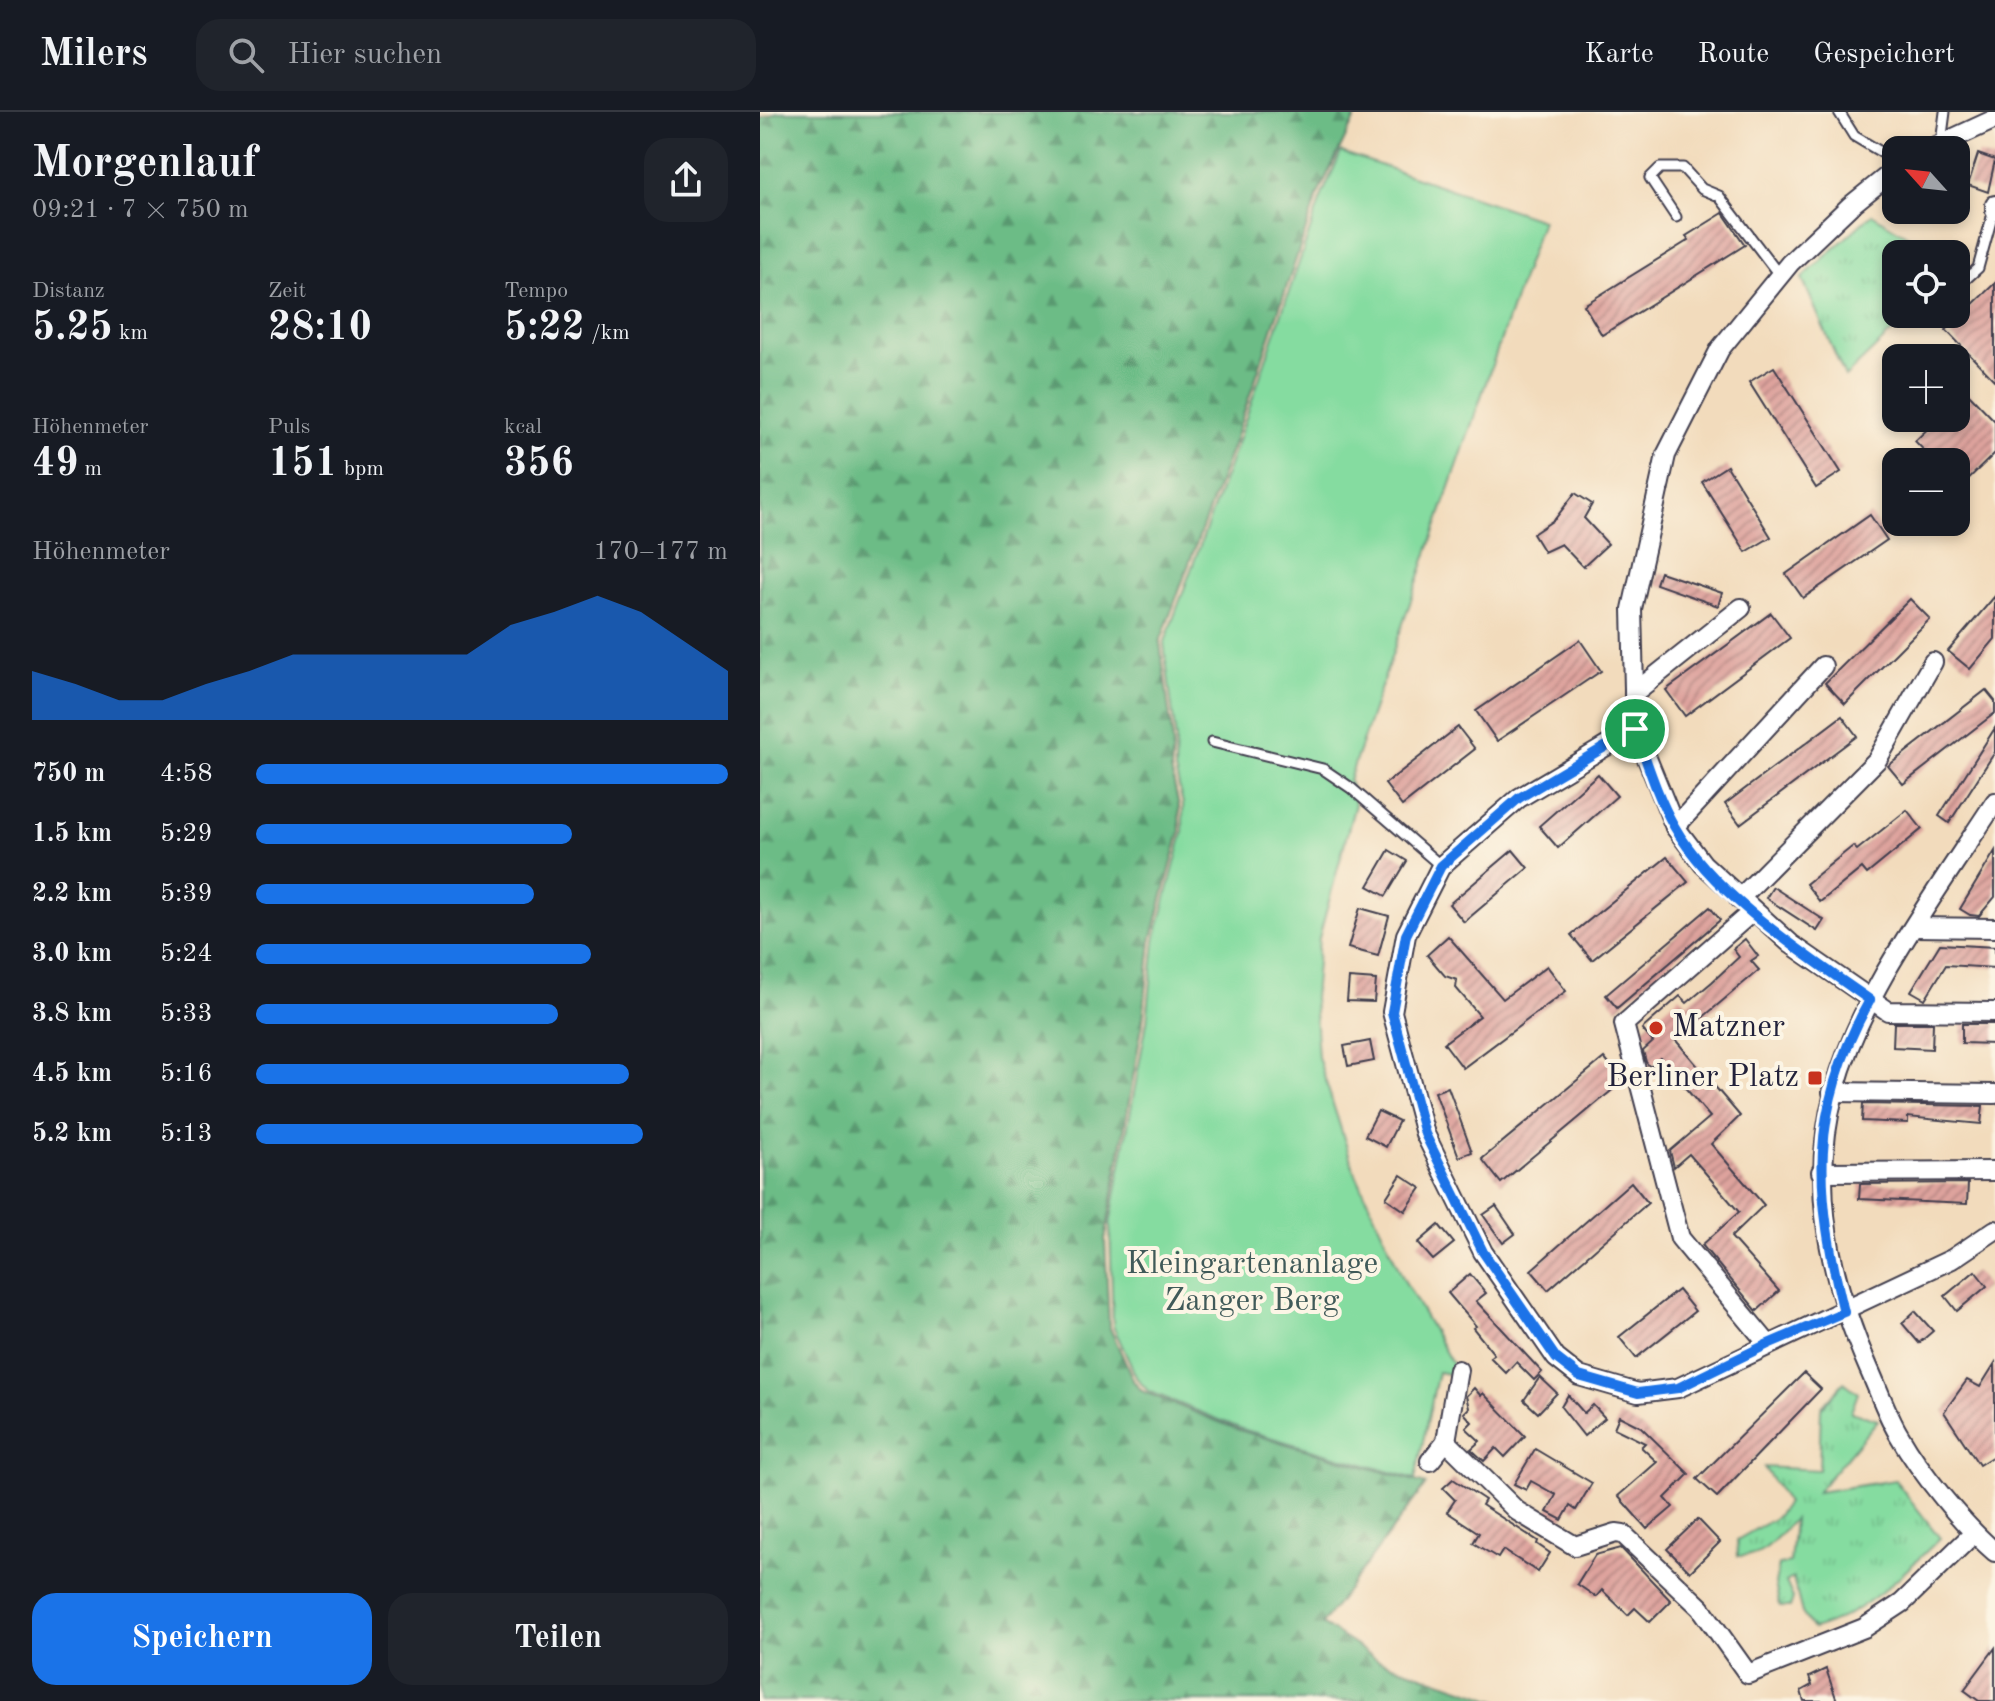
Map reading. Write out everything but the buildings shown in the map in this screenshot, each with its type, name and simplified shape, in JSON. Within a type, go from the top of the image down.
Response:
[{"type":"street","points":[[1957,136],[1995,119]]},
{"type":"street","points":[[1882,180],[1850,206],[1780,276],[1720,349],[1666,455],[1632,609],[1635,729],[1675,827],[1703,864],[1791,944],[1888,1011],[1995,1012]]},
{"type":"street","points":[[1634,693],[1741,608]]},
{"type":"street","points":[[1768,1344],[1680,1238],[1624,1024],[1746,905],[1877,760],[1933,662]]},
{"type":"street","points":[[1675,827],[1823,666]]},
{"type":"street","points":[[1635,729],[1519,798],[1441,866],[1406,935],[1392,1012],[1425,1134],[1491,1264],[1556,1358],[1579,1376],[1638,1393],[1678,1388],[1952,1259],[1995,1230]]},
{"type":"street","points":[[1995,802],[1870,1000],[1845,1051],[1832,1092],[1821,1172],[1823,1209],[1844,1312],[1899,1436],[1973,1534],[1995,1552]]},
{"type":"street","points":[[1914,927],[1995,928]]},
{"type":"street","points":[[1832,1092],[1995,1094]]},
{"type":"street","points":[[1821,1172],[1995,1171]]},
{"type":"street","points":[[1430,1461],[1446,1441],[1458,1370]]},
{"type":"street","points":[[1446,1441],[1517,1511],[1575,1546],[1616,1533],[1623,1534],[1701,1608],[1748,1674],[1864,1628],[1902,1603],[1973,1534]]},
{"type":"lane","points":[[1839,112],[1854,136],[1882,153]]},
{"type":"lane","points":[[1937,136],[1945,112]]},
{"type":"lane","points":[[1676,217],[1650,178],[1660,168],[1683,168],[1702,189],[1719,196],[1780,276]]},
{"type":"lane","points":[[1970,275],[1978,268],[1995,209]]},
{"type":"lane","points":[[1212,742],[1323,769],[1351,788],[1441,866]]},
{"type":"green space","points":[[778,112],[1358,112],[1318,194],[1233,445],[1160,642],[1173,742],[1171,770],[1179,806],[1180,832],[1151,941],[1143,1020],[1105,1240],[1109,1326],[1134,1382],[1142,1391],[1239,1430],[1426,1484],[1322,1624],[1378,1660],[1499,1701],[760,1701],[760,119]]},
{"type":"green space","name":"Kleingartenanlage Zanger Berg","points":[[1341,152],[1542,220],[1349,780],[1355,804],[1319,938],[1314,998],[1318,1057],[1354,1170],[1403,1278],[1459,1376],[1438,1372],[1415,1479],[1242,1429],[1148,1391],[1137,1379],[1113,1326],[1110,1224],[1147,1021],[1155,940],[1183,832],[1183,804],[1175,770],[1176,740],[1164,644],[1322,195]]},
{"type":"green space","points":[[1872,214],[1882,220],[1882,224],[1888,224],[1914,240],[1882,240],[1882,328],[1896,328],[1845,377],[1802,278]]},
{"type":"green space","points":[[1844,1382],[1858,1393],[1851,1412],[1878,1420],[1817,1492],[1895,1480],[1940,1538],[1866,1604],[1832,1623],[1813,1629],[1802,1613],[1793,1578],[1786,1582],[1793,1598],[1790,1607],[1780,1607],[1775,1584],[1779,1565],[1790,1563],[1794,1519],[1770,1545],[1756,1553],[1738,1556],[1737,1540],[1775,1518],[1787,1503],[1764,1467],[1819,1470],[1821,1408]]},
{"type":"place","name":"Matzner","points":[[1656,1028]]},
{"type":"place","name":"Berliner Platz","points":[[1815,1078]]},
{"type":"route","points":[[1635,729],[1653,780],[1675,827],[1703,864],[1791,944],[1870,1000],[1845,1051],[1834,1083],[1825,1124],[1821,1172],[1831,1258],[1844,1312],[1768,1344],[1678,1388],[1638,1393],[1579,1376],[1556,1358],[1483,1252],[1425,1134],[1392,1012],[1406,935],[1441,866],[1519,798],[1635,729]]}]
